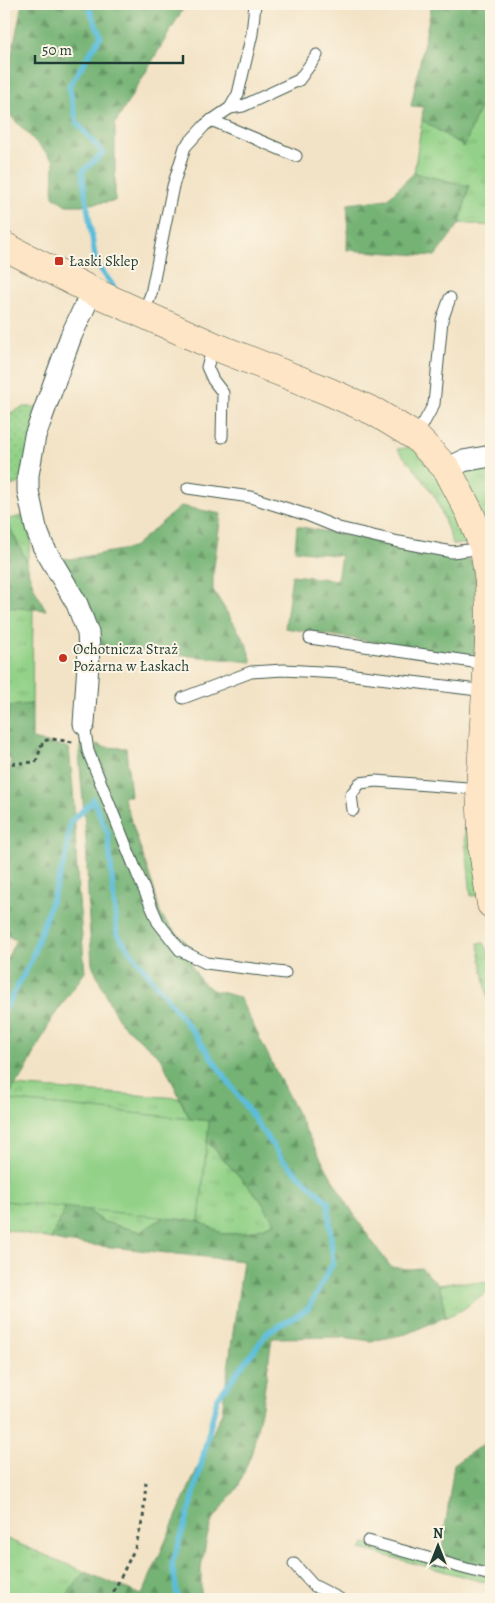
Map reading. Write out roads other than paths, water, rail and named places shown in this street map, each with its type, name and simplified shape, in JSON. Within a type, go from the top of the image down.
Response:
[{"type":"street","points":[[4,246],[92,291],[214,346],[366,408],[416,437],[447,470],[470,513],[484,548],[489,582],[490,624],[487,701],[480,789],[483,851],[491,904]]},
{"type":"street","points":[[79,733],[89,649],[88,633],[77,604],[41,540],[31,510],[28,475],[35,436],[70,336],[92,291]]},
{"type":"street","points":[[447,470],[464,461],[491,456]]},
{"type":"lane","points":[[230,108],[238,94],[252,34],[255,4]]},
{"type":"lane","points":[[143,314],[151,294],[172,186],[186,147],[205,125],[230,108],[243,106],[299,80],[317,55]]},
{"type":"lane","points":[[211,120],[296,156]]},
{"type":"lane","points":[[416,437],[434,404],[442,320],[450,298]]},
{"type":"lane","points":[[214,346],[207,367],[213,380],[223,393],[222,437]]},
{"type":"lane","points":[[188,488],[250,497],[307,515],[339,528],[399,542],[452,552],[484,548]]},
{"type":"lane","points":[[310,638],[487,664]]},
{"type":"lane","points":[[183,698],[251,672],[284,670],[338,673],[487,701]]},
{"type":"lane","points":[[79,733],[158,922],[180,950],[206,963],[284,973]]},
{"type":"lane","points":[[352,810],[351,794],[360,783],[376,781],[480,789]]},
{"type":"lane","points":[[368,1541],[491,1575]]},
{"type":"lane","points":[[294,1564],[313,1585],[340,1599]]},
{"type":"waterway","points":[[91,4],[90,11],[101,36],[69,86],[77,123],[103,153],[82,172],[96,263],[114,287]]},
{"type":"waterway","points":[[93,799],[108,834],[117,934],[197,1037],[283,1160],[328,1202],[333,1263],[308,1309],[268,1332],[217,1399],[191,1506],[172,1564],[178,1599]]},
{"type":"waterway","points":[[4,1011],[31,961],[66,857],[70,822],[93,801]]},
{"type":"place","name":"Łaski Sklep","points":[[59,261]]},
{"type":"place","name":"Ochotnicza Straż Pożarna w Łaskach","points":[[63,658]]}]
